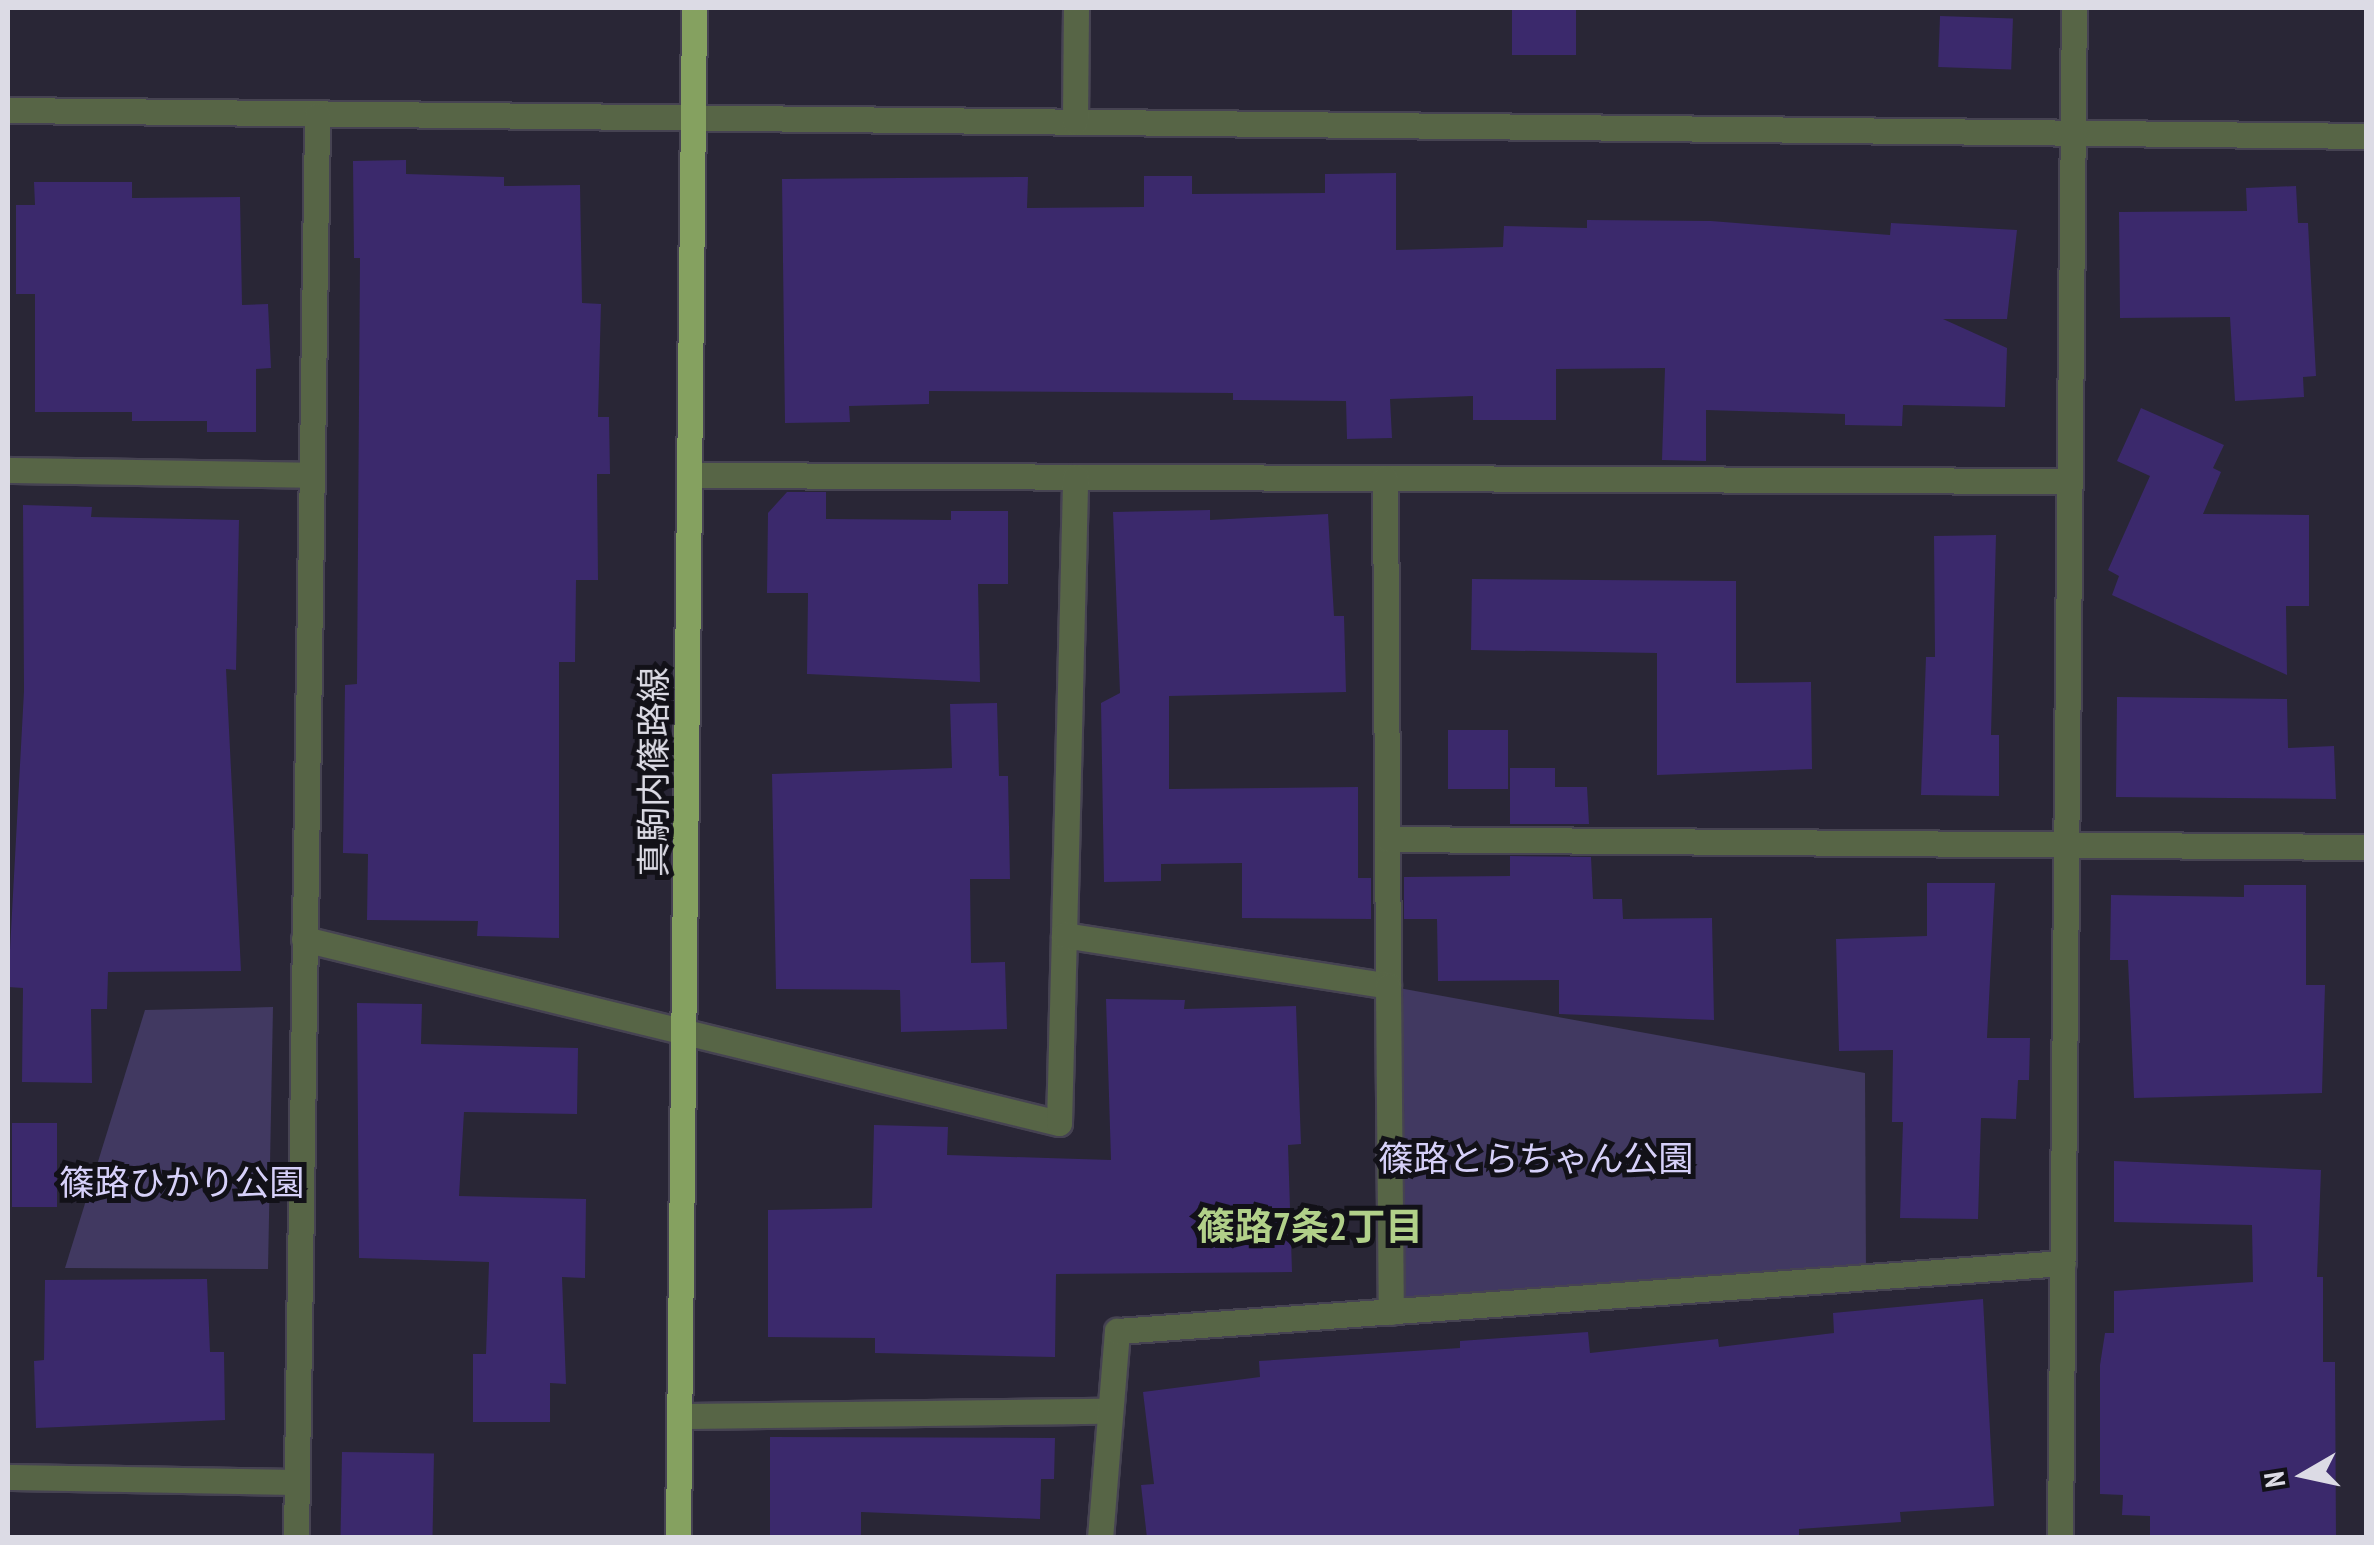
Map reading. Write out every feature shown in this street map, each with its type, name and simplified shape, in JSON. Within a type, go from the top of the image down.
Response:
[{"type":"main road","name":"真駒内篠路線","points":[[678,1538],[687,1030],[694,8]]},
{"type":"street","points":[[1074,122],[1076,8]]},
{"type":"street","points":[[2060,1538],[2074,8]]},
{"type":"street","points":[[8,110],[2366,136]]},
{"type":"street","points":[[296,1538],[317,115]]},
{"type":"street","points":[[8,470],[310,475]]},
{"type":"street","points":[[690,475],[2070,481]]},
{"type":"street","points":[[304,939],[1059,1124],[1075,476]]},
{"type":"street","points":[[1385,478],[1390,1312]]},
{"type":"street","points":[[1388,838],[2366,847]]},
{"type":"street","points":[[1064,934],[1388,986]]},
{"type":"street","points":[[1100,1538],[1117,1331],[2062,1263]]},
{"type":"street","points":[[681,1416],[1110,1411]]},
{"type":"street","points":[[8,1477],[297,1482]]},
{"type":"green space","name":"篠路とらちゃん公園","points":[[1388,986],[1865,1073],[1866,1278],[1391,1312]]},
{"type":"green space","name":"篠路ひかり公園","points":[[273,1007],[268,1269],[65,1268],[145,1010]]},
{"type":"building","points":[[1512,8],[1576,8],[1576,55],[1512,55]]},
{"type":"building","points":[[1940,16],[2013,19],[2011,70],[1938,67]]},
{"type":"building","points":[[406,160],[406,174],[504,177],[504,186],[580,185],[582,303],[601,304],[598,417],[609,417],[610,474],[597,474],[598,580],[576,580],[575,662],[559,662],[559,938],[477,936],[478,921],[367,920],[368,854],[343,853],[345,685],[357,684],[360,258],[354,258],[353,161]]},
{"type":"building","points":[[1396,173],[1396,250],[1503,247],[1504,226],[1587,228],[1587,220],[1711,221],[1890,235],[1891,223],[2017,230],[2007,319],[1943,319],[2007,348],[2005,407],[1903,405],[1902,426],[1845,425],[1845,414],[1706,410],[1706,461],[1662,460],[1665,368],[1556,369],[1556,420],[1473,420],[1473,396],[1390,399],[1392,438],[1347,439],[1346,401],[1233,400],[1233,393],[929,391],[929,404],[849,406],[850,422],[785,423],[782,179],[1028,177],[1027,208],[1144,207],[1144,176],[1192,176],[1192,194],[1325,193],[1325,174]]},
{"type":"building","points":[[34,182],[132,182],[132,198],[240,197],[242,305],[268,304],[271,368],[256,369],[256,432],[207,432],[207,421],[132,421],[132,412],[35,412],[35,294],[16,294],[16,205],[35,205]]},
{"type":"building","points":[[2296,186],[2298,223],[2308,223],[2316,376],[2303,377],[2304,397],[2235,401],[2230,317],[2120,318],[2119,212],[2247,211],[2246,188]]},
{"type":"building","points":[[2141,408],[2224,445],[2213,468],[2221,472],[2203,514],[2309,515],[2309,606],[2286,606],[2287,675],[2112,595],[2119,576],[2108,570],[2150,476],[2117,461]]},
{"type":"building","points":[[787,492],[826,492],[826,519],[951,520],[951,511],[1008,511],[1008,584],[978,584],[980,682],[807,674],[808,593],[767,593],[768,513]]},
{"type":"building","points":[[23,505],[92,507],[91,517],[239,520],[236,670],[226,669],[241,971],[108,972],[107,1009],[91,1009],[92,1083],[22,1082],[23,988],[8,987],[24,691]]},
{"type":"building","points":[[1210,510],[1210,520],[1328,514],[1334,616],[1344,616],[1346,692],[1169,696],[1169,789],[1358,787],[1358,878],[1371,878],[1371,919],[1242,918],[1242,863],[1161,864],[1161,881],[1104,882],[1101,703],[1120,693],[1113,512]]},
{"type":"building","points":[[1996,535],[1991,735],[1999,735],[1999,796],[1921,795],[1926,657],[1935,657],[1934,536]]},
{"type":"building","points":[[1472,579],[1736,581],[1736,683],[1811,682],[1812,769],[1657,775],[1657,653],[1471,650]]},
{"type":"building","points":[[2117,697],[2287,699],[2288,748],[2334,746],[2336,799],[2116,797]]},
{"type":"building","points":[[997,703],[999,776],[1008,776],[1010,879],[970,879],[971,963],[1005,962],[1007,1029],[901,1032],[900,990],[776,989],[772,774],[952,768],[950,704]]},
{"type":"building","points":[[1448,730],[1508,730],[1508,789],[1448,789]]},
{"type":"building","points":[[1510,768],[1555,768],[1555,787],[1587,787],[1589,824],[1510,824]]},
{"type":"building","points":[[1510,856],[1591,857],[1593,899],[1622,899],[1623,919],[1712,918],[1714,1020],[1559,1014],[1559,980],[1438,981],[1437,919],[1404,919],[1404,877],[1510,876]]},
{"type":"building","points":[[1927,883],[1995,883],[1987,1038],[2030,1038],[2029,1080],[2018,1080],[2016,1119],[1981,1118],[1978,1219],[1900,1218],[1903,1122],[1892,1122],[1893,1050],[1839,1051],[1836,939],[1927,936]]},
{"type":"building","points":[[2244,885],[2306,885],[2306,985],[2325,985],[2322,1093],[2134,1098],[2128,960],[2110,960],[2111,895],[2244,897]]},
{"type":"building","points":[[1106,999],[1185,1000],[1184,1009],[1296,1006],[1301,1144],[1288,1145],[1292,1272],[1056,1274],[1055,1357],[875,1353],[875,1338],[768,1337],[768,1210],[872,1208],[874,1125],[948,1127],[947,1155],[1111,1160]]},
{"type":"building","points":[[357,1003],[422,1004],[421,1044],[578,1048],[577,1114],[464,1112],[459,1196],[586,1199],[585,1278],[562,1277],[566,1384],[550,1383],[550,1422],[473,1422],[473,1354],[486,1354],[489,1262],[359,1258]]},
{"type":"building","points":[[12,1123],[57,1123],[57,1207],[12,1207]]},
{"type":"building","points":[[2114,1161],[2321,1170],[2317,1277],[2323,1277],[2323,1362],[2335,1362],[2336,1538],[2150,1538],[2150,1516],[2122,1515],[2123,1495],[2100,1494],[2100,1365],[2105,1333],[2114,1333],[2114,1291],[2253,1282],[2252,1225],[2114,1222]]},
{"type":"building","points":[[207,1279],[210,1352],[224,1352],[225,1420],[36,1428],[34,1361],[44,1360],[45,1280]]},
{"type":"building","points":[[1983,1299],[1994,1506],[1900,1512],[1901,1522],[1799,1529],[1799,1538],[1147,1538],[1141,1485],[1154,1484],[1143,1392],[1260,1377],[1259,1361],[1460,1348],[1460,1341],[1588,1332],[1590,1353],[1718,1339],[1719,1347],[1834,1333],[1833,1313]]},
{"type":"building","points":[[770,1437],[1055,1438],[1054,1479],[1041,1479],[1040,1519],[861,1512],[861,1538],[770,1538]]},
{"type":"building","points":[[342,1452],[434,1454],[433,1538],[340,1538]]},
{"type":"district","name":"篠路7条2丁目","points":[[1310,1226]]}]
